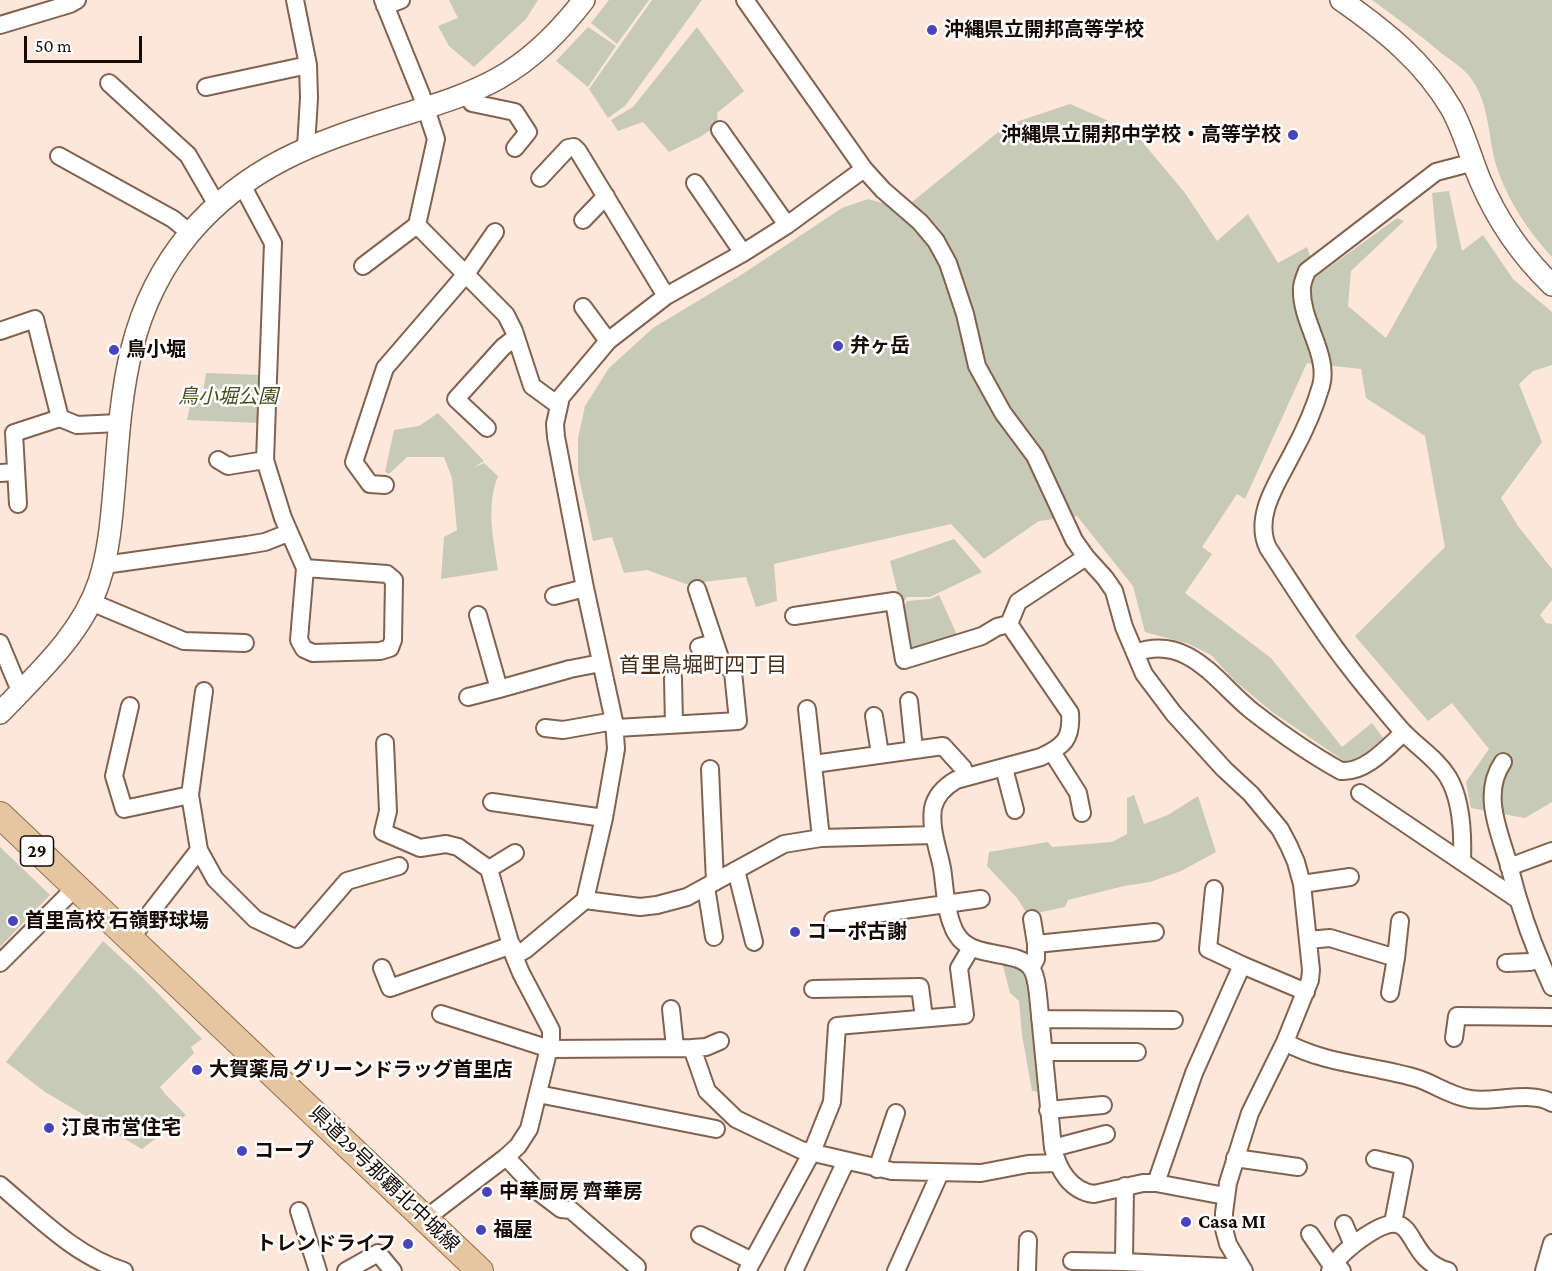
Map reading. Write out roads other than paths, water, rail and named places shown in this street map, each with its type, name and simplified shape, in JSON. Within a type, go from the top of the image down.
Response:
[{"type":"main road","name":"県道29号那覇北中城線","points":[[0,815],[480,1271]]},
{"type":"street","points":[[0,25],[78,0]]},
{"type":"street","points":[[295,0],[308,65],[309,98],[306,147]]},
{"type":"street","points":[[0,713],[75,629],[91,602],[104,565],[111,523],[125,371],[136,331],[156,284],[190,233],[217,205],[272,164],[306,147],[425,108],[500,77],[552,38],[584,0]]},
{"type":"street","points":[[745,0],[864,170],[920,222],[936,242],[948,263],[965,314],[977,366],[1003,413],[1035,456],[1064,521],[1086,557],[1106,578],[1114,591],[1124,627],[1144,674],[1173,714],[1224,769],[1251,794],[1280,829],[1296,862],[1302,884],[1311,970],[1306,992],[1285,1042],[1250,1113],[1225,1196],[1224,1229],[1228,1244],[1244,1271]]},
{"type":"street","points":[[1341,0],[1401,46],[1420,65],[1451,108],[1503,225],[1519,249],[1552,285]]},
{"type":"street","points":[[363,266],[417,225],[436,139],[390,2]]},
{"type":"street","points":[[206,87],[308,65]]},
{"type":"street","points":[[109,83],[188,154],[217,205]]},
{"type":"street","points":[[466,93],[472,103],[515,112],[528,132],[515,148]]},
{"type":"street","points":[[720,130],[787,225]]},
{"type":"street","points":[[540,178],[568,148],[574,147],[666,296]]},
{"type":"street","points":[[59,156],[173,219],[190,233]]},
{"type":"street","points":[[1462,861],[1461,826],[1454,790],[1447,775],[1403,733],[1347,665],[1268,548],[1263,524],[1273,488],[1293,453],[1323,379],[1321,362],[1303,305],[1302,286],[1307,271],[1436,172],[1474,162]]},
{"type":"street","points":[[382,968],[390,988],[513,950],[525,951],[585,900],[613,770],[615,724],[557,444],[555,424],[561,397],[608,341],[666,296],[743,254],[864,170]]},
{"type":"street","points":[[695,183],[743,254]]},
{"type":"street","points":[[242,185],[273,243],[265,460],[288,533],[305,568],[299,640],[304,649],[314,653],[380,651],[390,648],[393,640],[394,580],[387,574],[305,568]]},
{"type":"street","points":[[583,220],[606,196]]},
{"type":"street","points":[[417,225],[506,315],[516,337],[532,386],[558,405]]},
{"type":"street","points":[[385,485],[370,484],[354,462],[385,368],[466,274],[495,232]]},
{"type":"street","points":[[583,307],[608,341]]},
{"type":"street","points":[[0,331],[34,319],[60,418]]},
{"type":"street","points":[[488,428],[456,399],[503,347],[516,337]]},
{"type":"street","points":[[18,504],[8,472],[14,433],[60,418],[77,425],[119,423]]},
{"type":"street","points":[[218,460],[228,465],[265,460]]},
{"type":"street","points":[[104,565],[247,546],[288,533]]},
{"type":"street","points":[[1010,624],[1018,602],[1086,557]]},
{"type":"street","points":[[554,596],[585,588]]},
{"type":"street","points":[[545,728],[563,730],[615,724],[745,721],[733,672],[707,645],[697,589]]},
{"type":"street","points":[[794,616],[894,601],[905,666],[982,636],[997,627],[1010,624]]},
{"type":"street","points":[[91,602],[184,641],[245,643]]},
{"type":"street","points":[[478,615],[499,689]]},
{"type":"street","points":[[1010,624],[1070,713],[1071,725],[1067,740],[1052,752],[1004,768],[966,777],[946,786],[938,795],[933,808],[934,835],[953,928],[959,938],[971,948],[1022,960],[1031,968],[1036,979],[1054,1155],[1071,1184],[1086,1193],[1094,1194],[1125,1186],[1156,1184],[1225,1196]]},
{"type":"street","points":[[0,643],[20,691]]},
{"type":"street","points":[[1135,653],[1143,650],[1164,649],[1197,660],[1266,721],[1341,771],[1349,772],[1364,765],[1403,733]]},
{"type":"street","points":[[468,697],[570,669],[601,663]]},
{"type":"street","points":[[673,678],[674,724]]},
{"type":"street","points":[[204,691],[190,795],[200,850],[215,879],[255,920],[297,939],[347,881],[399,866]]},
{"type":"street","points":[[909,701],[914,749]]},
{"type":"street","points":[[130,706],[114,776],[124,809],[190,795]]},
{"type":"street","points":[[807,709],[821,838]]},
{"type":"street","points":[[874,716],[880,754]]},
{"type":"street","points":[[385,743],[388,811],[383,832],[420,848],[446,844],[458,847],[489,869],[521,973],[551,1030],[550,1049],[529,1129],[518,1146],[426,1219]]},
{"type":"street","points":[[814,764],[943,746],[963,768],[966,777]]},
{"type":"street","points":[[1052,752],[1078,793],[1082,813]]},
{"type":"street","points":[[1503,762],[1495,780],[1496,824],[1517,899],[1551,981]]},
{"type":"street","points":[[1004,768],[1015,810]]},
{"type":"street","points":[[710,769],[710,885],[714,937]]},
{"type":"street","points":[[1360,793],[1517,899]]},
{"type":"street","points":[[492,802],[604,818]]},
{"type":"street","points":[[585,900],[649,907],[687,897],[784,844],[821,838],[934,835]]},
{"type":"street","points":[[130,939],[200,850]]},
{"type":"street","points":[[1509,867],[1552,851]]},
{"type":"street","points":[[489,869],[515,853]]},
{"type":"street","points":[[736,870],[754,942]]},
{"type":"street","points":[[1302,884],[1350,877]]},
{"type":"street","points":[[0,963],[75,888]]},
{"type":"street","points":[[1214,889],[1208,949],[1306,992]]},
{"type":"street","points":[[833,920],[981,899]]},
{"type":"street","points":[[1031,968],[1036,959],[1032,919]]},
{"type":"street","points":[[1390,993],[1400,921]]},
{"type":"street","points":[[1036,944],[1155,932]]},
{"type":"street","points":[[1308,940],[1330,938],[1396,958]]},
{"type":"street","points":[[700,1235],[749,1266],[812,1152],[832,1102],[837,1026],[965,1015],[959,968],[971,948]]},
{"type":"street","points":[[1506,963],[1530,962],[1540,959]]},
{"type":"street","points":[[1156,1184],[1194,1073],[1242,965]]},
{"type":"street","points":[[813,989],[920,987],[924,1018]]},
{"type":"street","points":[[671,1009],[684,1047],[707,1091],[801,1150],[877,1169],[981,1173],[1028,1164],[1106,1134]]},
{"type":"street","points":[[441,1014],[550,1049],[706,1047],[720,1041]]},
{"type":"street","points":[[1454,1038],[1457,1016],[1552,1017]]},
{"type":"street","points":[[1040,1019],[1174,1020]]},
{"type":"street","points":[[1285,1042],[1317,1056],[1419,1079],[1468,1099],[1535,1098],[1552,1103]]},
{"type":"street","points":[[1044,1052],[1137,1052]]},
{"type":"street","points":[[538,1094],[716,1129]]},
{"type":"street","points":[[1048,1110],[1103,1105]]},
{"type":"street","points":[[877,1169],[896,1113]]},
{"type":"street","points":[[506,1157],[540,1193],[561,1209],[571,1210],[637,1267]]},
{"type":"street","points":[[1235,1158],[1298,1167]]},
{"type":"street","points":[[1375,1159],[1404,1166],[1393,1222]]},
{"type":"street","points":[[794,1271],[846,1161]]},
{"type":"street","points":[[896,1271],[940,1173]]},
{"type":"street","points":[[0,1185],[83,1253],[124,1271]]},
{"type":"street","points":[[1124,1262],[1125,1186]]},
{"type":"street","points":[[299,1211],[318,1271]]},
{"type":"street","points":[[1310,1234],[1336,1269],[1341,1257],[1353,1245],[1372,1232],[1393,1222],[1399,1223],[1405,1227],[1431,1265],[1448,1271]]},
{"type":"street","points":[[1344,1224],[1353,1245]]},
{"type":"street","points":[[1027,1271],[1028,1240]]},
{"type":"street","points":[[1544,1271],[1552,1243]]},
{"type":"street","points":[[346,1271],[378,1253],[393,1271]]},
{"type":"street","points":[[1072,1261],[1227,1267],[1230,1271]]},
{"type":"place","name":"沖縄県立開邦高等学校","points":[[932,30]]},
{"type":"place","name":"沖縄県立開邦中学校・高等学校","points":[[1293,135]]},
{"type":"place","name":"弁ヶ岳","points":[[838,346]]},
{"type":"place","name":"鳥小堀","points":[[114,350]]},
{"type":"place","name":"首里高校 石嶺野球場","points":[[13,921]]},
{"type":"place","name":"コーポ古謝","points":[[795,932]]},
{"type":"place","name":"大賀薬局 グリーンドラッグ首里店","points":[[197,1070]]},
{"type":"place","name":"汀良市営住宅","points":[[49,1128]]},
{"type":"place","name":"コープ","points":[[242,1151]]},
{"type":"place","name":"中華厨房 齊華房","points":[[487,1192]]},
{"type":"place","name":"Casa MI","points":[[1186,1222]]},
{"type":"place","name":"福屋","points":[[481,1230]]},
{"type":"place","name":"トレンドライフ","points":[[408,1244]]},
{"type":"district","name":"首里鳥堀町四丁目","points":[[703,666]]},
{"type":"park label","name":"鳥小堀公園","points":[[228,397]]}]
